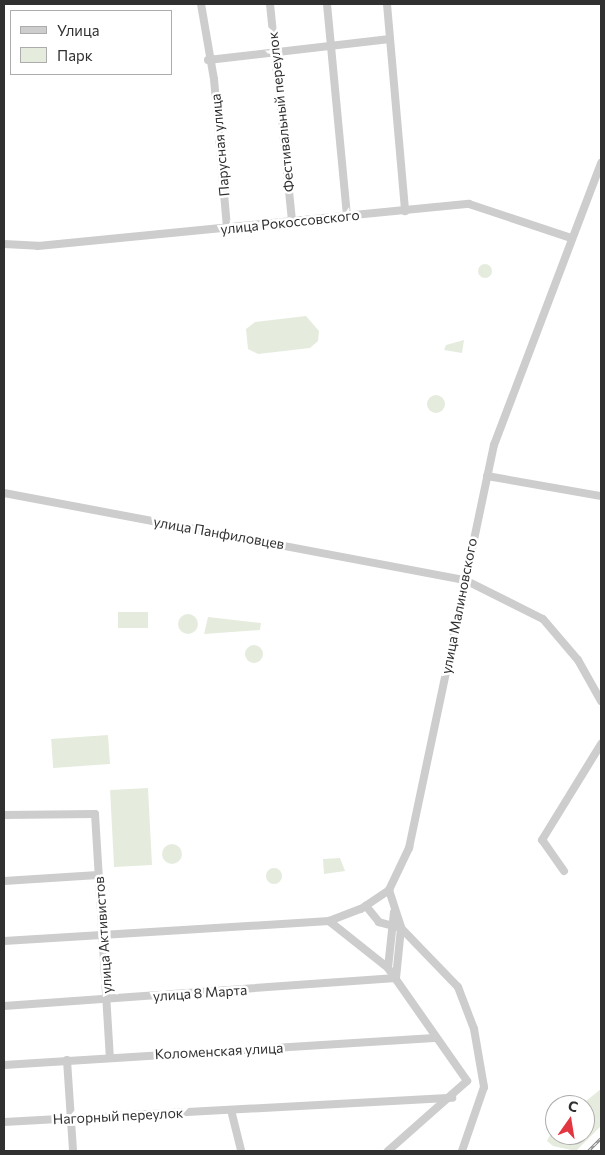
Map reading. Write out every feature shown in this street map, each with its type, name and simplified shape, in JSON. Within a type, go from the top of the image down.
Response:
[{"type":"street","name":"Парусная улица","points":[[201,4],[208,60],[214,79],[227,228]]},
{"type":"street","name":"Фестивальный переулок","points":[[270,4],[292,221]]},
{"type":"street","points":[[326,4],[347,216]]},
{"type":"street","points":[[387,4],[405,211]]},
{"type":"street","points":[[208,60],[390,39]]},
{"type":"street","name":"улица Малиновского","points":[[4,941],[330,921],[366,906],[389,890],[409,848],[487,476],[506,404],[601,163]]},
{"type":"street","name":"улица Рокоссовского","points":[[4,244],[38,246],[469,204],[571,238]]},
{"type":"street","points":[[487,476],[601,496]]},
{"type":"street","name":"улица Панфиловцев","points":[[4,493],[465,580]]},
{"type":"street","points":[[465,580],[543,619],[578,660],[601,701]]},
{"type":"street","points":[[564,871],[542,840],[601,744]]},
{"type":"street","name":"улица Активистов","points":[[4,814],[95,814],[98,875],[104,934],[110,1058]]},
{"type":"street","points":[[4,881],[98,875]]},
{"type":"street","points":[[389,890],[400,928],[396,978]]},
{"type":"street","points":[[366,906],[379,922],[391,928],[400,928],[458,987],[474,1029],[484,1087],[462,1151]]},
{"type":"street","points":[[388,968],[391,928],[395,910]]},
{"type":"street","points":[[330,921],[388,968],[434,1038],[467,1081],[452,1098],[388,1151]]},
{"type":"street","name":"улица 8 Марта","points":[[4,1006],[396,978]]},
{"type":"street","name":"Коломенская улица","points":[[4,1065],[434,1038]]},
{"type":"street","points":[[67,1060],[73,1151]]},
{"type":"street","name":"Нагорный переулок","points":[[4,1122],[72,1118],[232,1114],[452,1098]]},
{"type":"street","points":[[232,1114],[242,1151]]},
{"type":"green space","points":[[482,264],[488,264],[492,271],[488,278],[482,278],[478,274],[478,268]]},
{"type":"green space","points":[[306,316],[319,331],[318,341],[310,348],[258,354],[248,349],[246,329],[255,322]]},
{"type":"green space","points":[[464,340],[462,353],[444,350],[446,345]]},
{"type":"green space","points":[[436,395],[442,398],[445,404],[442,410],[436,413],[430,410],[427,404],[430,398]]},
{"type":"green space","points":[[118,612],[148,612],[148,628],[118,628]]},
{"type":"green space","points":[[188,614],[195,617],[198,624],[195,631],[188,634],[181,631],[178,624],[181,617]]},
{"type":"green space","points":[[208,617],[261,623],[260,630],[204,634]]},
{"type":"green space","points":[[254,645],[260,648],[263,654],[260,660],[254,663],[248,660],[245,654],[248,648]]},
{"type":"green space","points":[[108,735],[110,764],[53,768],[51,739]]},
{"type":"green space","points":[[148,788],[152,865],[114,867],[110,790]]},
{"type":"green space","points":[[168,844],[176,844],[182,850],[182,858],[176,864],[168,864],[162,858],[162,850]]},
{"type":"green space","points":[[340,858],[345,871],[324,874],[323,859]]},
{"type":"green space","points":[[271,868],[277,868],[282,873],[280,882],[271,884],[266,879],[266,873]]},
{"type":"green space","points":[[601,1089],[601,1126],[595,1132],[595,1095]]},
{"type":"green space","points":[[552,1145],[582,1145],[576,1151]]},
{"type":"railway","points":[[588,1151],[601,1138]]}]
